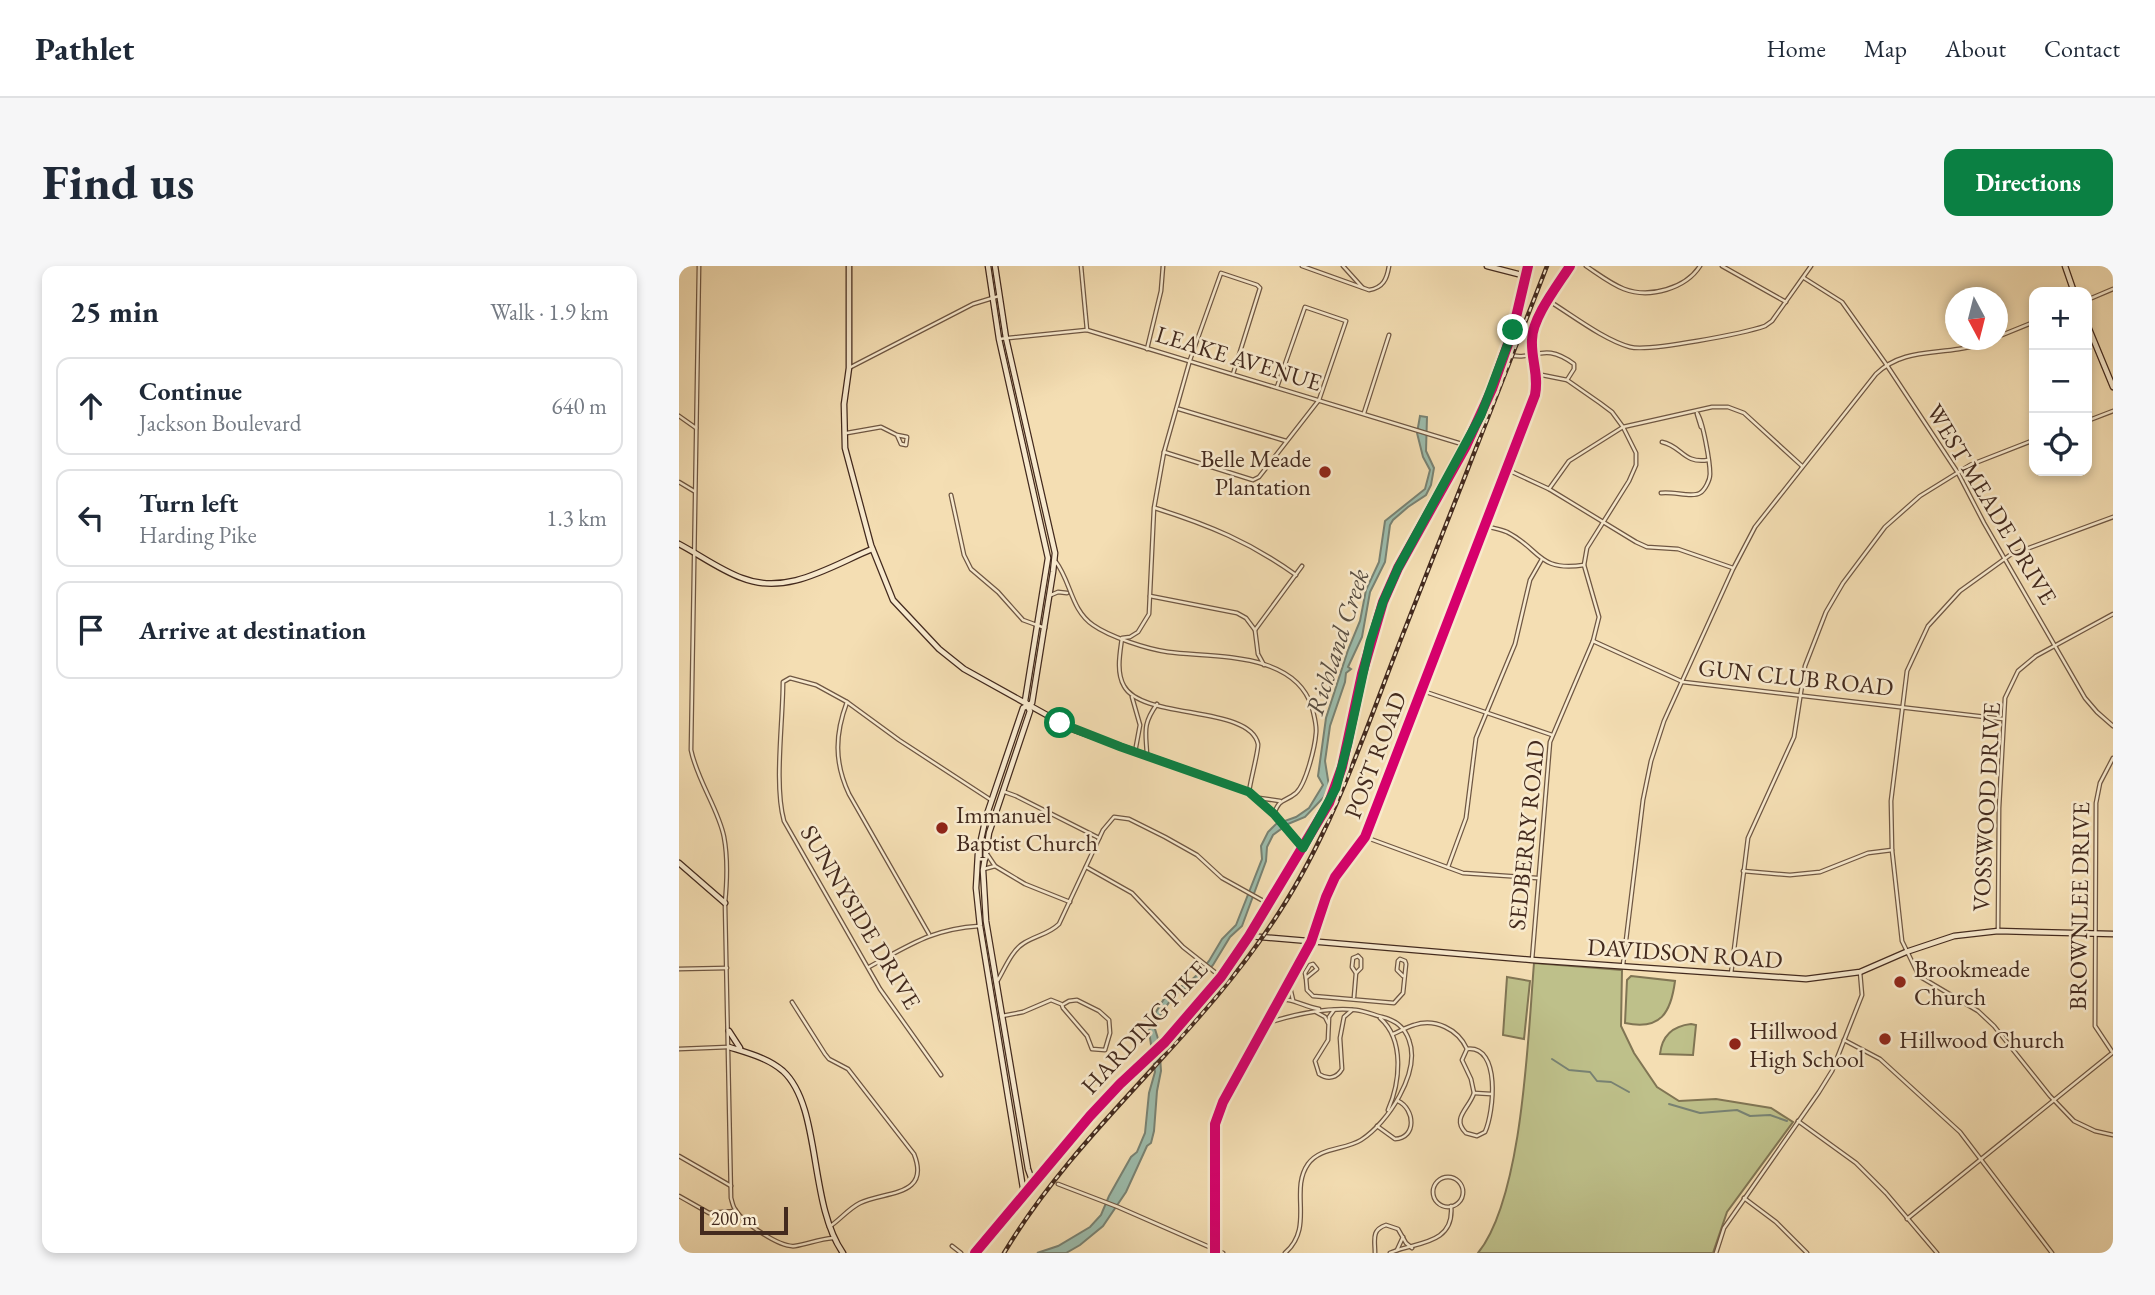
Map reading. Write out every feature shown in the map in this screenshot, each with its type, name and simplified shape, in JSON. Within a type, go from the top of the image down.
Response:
[{"type":"main road","name":"HARDING PIKE","points":[[975,1253],[1090,1116],[1165,1042],[1221,977],[1249,936],[1329,803],[1339,777],[1367,653],[1383,602],[1398,568],[1466,446],[1492,388],[1513,330],[1528,266]]},
{"type":"street","points":[[699,266],[691,750],[724,836],[727,880],[725,903],[731,1198],[736,1211],[783,1245],[794,1246],[833,1238]]},
{"type":"street","points":[[849,266],[849,368],[843,434],[872,550],[893,600],[939,649],[964,669],[1072,729],[1249,792],[1274,814],[1303,848]]},
{"type":"street","points":[[988,266],[999,339],[1052,561],[1069,593],[1091,624],[1153,649],[1216,655],[1265,665],[1300,684],[1310,700],[1315,720],[1314,743],[1301,786],[1295,793],[1280,801],[1257,798]]},
{"type":"street","points":[[995,266],[1006,338],[1046,513],[1052,561],[1025,701],[1030,711],[999,801],[988,839],[983,870],[995,1017],[1024,1195]]},
{"type":"street","points":[[1081,266],[1087,330]]},
{"type":"street","points":[[1147,349],[1161,291],[1163,266]]},
{"type":"street","points":[[1302,266],[1363,288],[1375,289],[1386,280],[1389,266]]},
{"type":"street","points":[[1343,266],[1363,288]]},
{"type":"street","points":[[1487,266],[1526,276]]},
{"type":"street","name":"POST ROAD","points":[[1215,1252],[1215,1124],[1223,1101],[1311,942],[1335,877],[1365,837],[1535,395],[1537,374],[1532,332],[1570,266]]},
{"type":"street","points":[[1586,266],[1622,288],[1637,292],[1677,286],[1692,277],[1700,266]]},
{"type":"street","points":[[1723,266],[1786,302]]},
{"type":"street","points":[[1549,300],[1616,342],[1640,348],[1757,328],[1772,321],[1811,266]]},
{"type":"street","points":[[2065,266],[2072,287]]},
{"type":"street","points":[[1122,638],[1130,637],[1145,624],[1149,614],[1154,508],[1164,453],[1190,360],[1221,273],[1260,288],[1233,374]]},
{"type":"street","name":"WEST MEADE DRIVE","points":[[1804,278],[1842,302],[1886,365],[1958,473],[2085,697],[2113,726]]},
{"type":"street","points":[[2092,298],[2113,289]]},
{"type":"street","points":[[849,368],[955,312],[976,302],[999,296]]},
{"type":"street","points":[[1164,453],[1254,480],[1259,477],[1319,400],[1346,321],[1305,307],[1277,387]]},
{"type":"street","points":[[2008,333],[2029,324]]},
{"type":"street","name":"LEAKE AVENUE","points":[[999,339],[1087,330],[1466,446]]},
{"type":"street","points":[[1364,413],[1389,335]]},
{"type":"street","points":[[2092,336],[2113,387]]},
{"type":"street","points":[[1623,965],[1638,838],[1650,766],[1664,721],[1755,527],[1876,374],[1886,365],[1906,356],[1954,350]]},
{"type":"street","points":[[1505,354],[1517,357],[1551,352],[1572,362],[1574,369],[1567,380]]},
{"type":"street","points":[[1486,526],[1507,532],[1557,567],[1584,565],[1587,548],[1629,481],[1636,465],[1636,453],[1612,412],[1567,380],[1537,374]]},
{"type":"street","points":[[1014,407],[1021,405]]},
{"type":"street","points":[[1549,489],[1569,461],[1623,427],[1728,407],[1744,413],[1803,467]]},
{"type":"street","points":[[1177,408],[1286,441]]},
{"type":"street","points":[[1661,493],[1670,491],[1698,495],[1705,488],[1710,475],[1697,411]]},
{"type":"street","points":[[2092,419],[2113,411]]},
{"type":"street","points":[[679,416],[696,428]]},
{"type":"street","points":[[1018,426],[1025,425]]},
{"type":"street","points":[[843,434],[881,427],[897,435]]},
{"type":"street","points":[[1662,442],[1669,444],[1690,460],[1708,460]]},
{"type":"street","points":[[1731,974],[1748,838],[1794,737],[1805,666],[1814,641],[1843,583],[1892,520],[1920,496],[1988,457],[2029,442]]},
{"type":"street","points":[[1508,470],[1549,489],[1647,547],[1678,548],[1733,569]]},
{"type":"street","points":[[679,482],[695,492]]},
{"type":"street","points":[[951,495],[964,555],[971,569],[998,592],[1023,620],[1045,628]]},
{"type":"street","points":[[1154,508],[1205,524],[1264,553],[1296,575]]},
{"type":"street","points":[[2113,517],[2035,544],[2005,559],[1960,591],[1928,626],[1907,671],[1892,782],[1892,850],[1902,941],[1919,976],[1978,1011],[1994,1026],[2074,1121],[2095,1131],[2113,1135]]},
{"type":"street","points":[[679,544],[743,579],[778,585],[793,582],[872,550]]},
{"type":"street","points":[[1448,867],[1466,818],[1475,740],[1515,644],[1530,580],[1542,559]]},
{"type":"street","name":"SEDBERRY ROAD","points":[[1532,960],[1552,736],[1593,641],[1599,617],[1584,565]]},
{"type":"street","points":[[1255,630],[1303,566]]},
{"type":"street","points":[[1046,598],[1055,592],[1069,593]]},
{"type":"street","points":[[1150,596],[1237,613],[1246,618],[1255,630],[1258,654],[1265,665]]},
{"type":"street","points":[[1034,1184],[1028,1169],[1002,1016],[980,926],[977,872],[981,838],[992,801],[1023,708],[1032,702],[1045,628],[1046,598]]},
{"type":"street","name":"VOSSWOOD DRIVE","points":[[1998,931],[2005,698],[2018,671],[2055,645],[2113,614]]},
{"type":"street","points":[[1122,638],[1119,672],[1124,688],[1132,698],[1140,725],[1135,752]]},
{"type":"street","name":"GUN CLUB ROAD","points":[[1593,641],[1683,682],[2003,719]]},
{"type":"street","points":[[1032,659],[1039,660]]},
{"type":"street","name":"SUNNYSIDE DRIVE","points":[[847,702],[804,681],[790,678],[783,682],[781,807],[785,821],[880,989],[940,1075]]},
{"type":"street","points":[[1423,691],[1552,736]]},
{"type":"street","points":[[1132,698],[1232,721],[1246,727],[1257,740],[1258,746],[1249,792]]},
{"type":"street","points":[[929,934],[849,794],[841,775],[838,726],[847,702],[992,801],[999,801]]},
{"type":"street","points":[[1147,755],[1147,721],[1157,704]]},
{"type":"street","name":"BROWNLEE DRIVE","points":[[2113,758],[2100,783],[2096,803],[2095,934],[2095,1026],[2113,1053]]},
{"type":"street","points":[[996,790],[1016,796],[1099,838]]},
{"type":"street","points":[[1274,814],[1280,801]]},
{"type":"street","points":[[993,983],[1015,950],[1024,943],[1051,932],[1059,924],[1099,838],[1109,820],[1114,817],[1129,819],[1197,855],[1222,878],[1268,904]]},
{"type":"street","points":[[1365,837],[1463,873],[1538,878]]},
{"type":"street","points":[[981,838],[988,839]]},
{"type":"street","points":[[1743,871],[1790,875],[1820,872],[1868,853],[1892,850]]},
{"type":"street","points":[[986,852],[995,866],[1025,884],[1070,902]]},
{"type":"street","points":[[679,863],[725,903]]},
{"type":"street","points":[[977,872],[995,866]]},
{"type":"street","points":[[1086,867],[1132,893],[1184,947],[1221,977]]},
{"type":"street","points":[[869,967],[929,934],[959,927],[987,926]]},
{"type":"street","name":"DAVIDSON ROAD","points":[[1249,936],[1532,960],[1806,979],[1860,972],[1906,952],[1954,936],[1998,931],[2113,934]]},
{"type":"street","points":[[679,968],[727,968]]},
{"type":"street","points":[[1716,1253],[1724,1228],[1832,1071],[1862,995],[1860,972]]},
{"type":"street","points":[[1354,998],[1356,973]]},
{"type":"street","points":[[1305,978],[1306,986],[1313,996],[1394,1003],[1403,993],[1403,976]]},
{"type":"street","points":[[1289,981],[1293,1000]]},
{"type":"street","points":[[1347,1010],[1348,999]]},
{"type":"street","points":[[1357,1010],[1360,999]]},
{"type":"street","points":[[995,1017],[1023,1012],[1051,1000],[1062,1005],[1087,1036],[1092,1049],[1105,1050],[1110,1033],[1106,1016],[1077,1000],[1062,1005]]},
{"type":"street","points":[[1279,1000],[1293,1000],[1298,1004],[1326,1010]]},
{"type":"street","points":[[792,1002],[829,1059],[848,1069],[914,1154],[919,1170],[916,1179],[907,1189],[863,1202],[829,1227]]},
{"type":"street","points":[[1296,1015],[1298,1004]]},
{"type":"street","points":[[1273,1010],[1278,1019]]},
{"type":"street","points":[[1336,1010],[1344,1017]]},
{"type":"street","points":[[1336,1010],[1331,1013],[1328,1023],[1328,1040],[1315,1062],[1319,1074],[1327,1078],[1337,1076],[1342,1069],[1339,1042],[1344,1017],[1352,1010]]},
{"type":"street","points":[[1265,1024],[1313,1011],[1357,1010],[1389,1019],[1404,1030],[1411,1045],[1412,1056],[1398,1101],[1377,1126],[1360,1141],[1316,1156],[1308,1164],[1303,1176],[1299,1234],[1295,1243],[1285,1253]]},
{"type":"street","points":[[1313,1011],[1320,1013],[1328,1023]]},
{"type":"street","points":[[1376,1016],[1385,1022],[1393,1034],[1397,1056],[1398,1074],[1387,1113]]},
{"type":"street","points":[[1393,1034],[1419,1024],[1439,1025],[1457,1034],[1467,1049]]},
{"type":"street","points":[[729,1031],[736,1045],[746,1052]]},
{"type":"street","points":[[1328,1040],[1339,1042]]},
{"type":"street","points":[[1844,1040],[1881,1061],[1960,1132],[2052,1253]]},
{"type":"street","points":[[679,1049],[729,1047],[761,1057],[783,1071],[801,1097],[829,1227],[843,1253]]},
{"type":"street","points":[[1467,1049],[1479,1050],[1487,1059],[1492,1076],[1487,1128],[1481,1134],[1473,1136],[1463,1131],[1459,1120],[1474,1093],[1462,1060],[1467,1049]]},
{"type":"street","points":[[1907,1219],[2113,1053]]},
{"type":"street","points":[[1007,1089],[1014,1088]]},
{"type":"street","points":[[1474,1093],[1491,1094]]},
{"type":"street","points":[[1377,1126],[1395,1139],[1409,1134],[1409,1110],[1405,1104],[1398,1101]]},
{"type":"street","points":[[1798,1121],[1856,1163],[1885,1192],[1937,1253]]},
{"type":"street","points":[[1013,1126],[1020,1125]]},
{"type":"street","points":[[1018,1152],[1025,1151]]},
{"type":"street","points":[[679,1156],[731,1186]]},
{"type":"street","points":[[1445,1178],[1457,1180],[1463,1191],[1459,1202],[1451,1206],[1441,1205],[1434,1195],[1435,1185],[1445,1178]]},
{"type":"street","points":[[1058,1184],[1118,1207],[1215,1252],[1223,1253]]},
{"type":"street","points":[[679,1196],[709,1213],[736,1211]]},
{"type":"street","points":[[1744,1198],[1776,1222],[1807,1253]]},
{"type":"street","points":[[1390,1253],[1426,1244],[1441,1233],[1452,1214],[1451,1206]]},
{"type":"street","points":[[1376,1253],[1374,1235],[1381,1227],[1393,1226],[1412,1248]]},
{"type":"street","points":[[1397,1250],[1403,1237]]},
{"type":"street","points":[[952,1246],[961,1253]]},
{"type":"green space","points":[[1534,963],[1622,970],[1621,1026],[1634,1053],[1657,1087],[1679,1101],[1716,1099],[1771,1108],[1793,1122],[1727,1212],[1713,1253],[1478,1253],[1493,1227],[1505,1194],[1514,1156],[1526,1072]]},
{"type":"green space","points":[[1631,976],[1675,981],[1671,1002],[1662,1017],[1656,1021],[1637,1025],[1625,1023],[1627,980]]},
{"type":"green space","points":[[1507,977],[1530,981],[1524,1039],[1503,1035]]},
{"type":"green space","points":[[1691,1024],[1696,1025],[1693,1055],[1660,1054],[1669,1033]]},
{"type":"shaded area","points":[[1420,416],[1427,417],[1426,451],[1434,468],[1431,485],[1426,495],[1408,507],[1390,525],[1385,562],[1370,592],[1362,637],[1348,667],[1351,669],[1346,673],[1330,726],[1325,761],[1329,786],[1324,797],[1305,817],[1288,824],[1273,835],[1242,926],[1230,937],[1202,978],[1174,995],[1157,1020],[1155,1029],[1159,1042],[1161,1071],[1154,1131],[1151,1143],[1147,1146],[1126,1192],[1103,1226],[1080,1245],[1066,1253],[1037,1253],[1058,1246],[1090,1227],[1101,1215],[1145,1133],[1149,1093],[1155,1072],[1149,1031],[1152,1018],[1169,991],[1187,984],[1198,974],[1222,939],[1236,925],[1262,859],[1261,846],[1268,832],[1276,824],[1296,817],[1309,808],[1323,785],[1318,776],[1326,718],[1360,621],[1366,590],[1379,562],[1385,521],[1425,489],[1430,470],[1423,457],[1417,433]]},
{"type":"waterway","name":"Richland Creek","points":[[1179,988],[1192,980]]},
{"type":"waterway","points":[[1552,1059],[1569,1070],[1590,1072],[1597,1081],[1611,1082],[1629,1092]]},
{"type":"waterway","points":[[1669,1104],[1700,1113],[1737,1110],[1750,1116],[1770,1115],[1787,1121]]},
{"type":"railway","points":[[1004,1253],[1034,1207],[1068,1164],[1178,1041],[1249,956],[1299,879],[1347,778],[1547,266]]},
{"type":"cycle path","points":[[975,1253],[1090,1116],[1165,1042],[1221,977],[1249,936],[1329,803],[1342,767],[1362,674],[1383,602],[1398,568],[1466,446],[1492,389],[1513,330],[1528,266]]},
{"type":"cycle path","points":[[1215,1253],[1215,1124],[1223,1102],[1311,942],[1335,877],[1365,837],[1535,395],[1532,340],[1536,322],[1570,266]]},
{"type":"place","name":"Belle Meade Plantation","points":[[1325,472]]},
{"type":"place","name":"Immanuel Baptist Church","points":[[942,828]]},
{"type":"place","name":"Brookmeade Church","points":[[1900,982]]},
{"type":"place","name":"Hillwood Church","points":[[1885,1039]]},
{"type":"place","name":"Hillwood High School","points":[[1735,1044]]},
{"type":"route","points":[[1060,723],[1163,763],[1249,792],[1274,814],[1303,848],[1336,788],[1370,642],[1383,602],[1398,568],[1481,415],[1513,330]]}]
